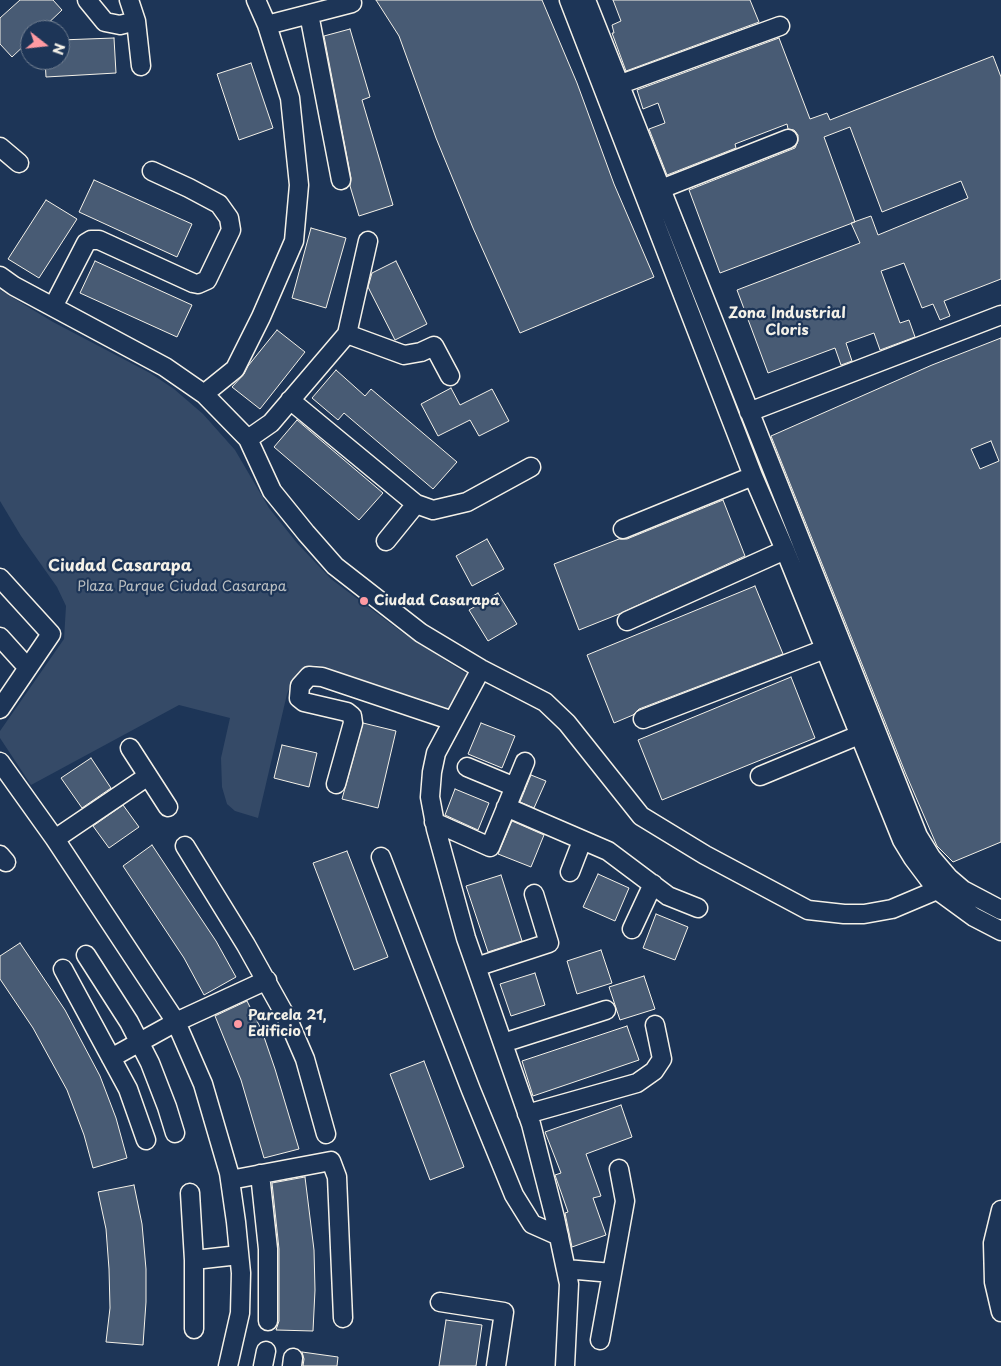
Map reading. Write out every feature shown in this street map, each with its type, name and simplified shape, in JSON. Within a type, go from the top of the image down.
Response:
[{"type":"street","points":[[88,0],[104,22],[120,26],[136,21]]},
{"type":"street","points":[[129,0],[136,21],[140,66]]},
{"type":"street","points":[[204,394],[235,369],[261,317],[294,241],[299,185],[290,98],[267,25],[256,0]]},
{"type":"street","points":[[569,0],[753,476],[826,648],[902,840],[913,858],[943,884],[974,917],[1001,931]]},
{"type":"street","points":[[586,0],[621,84],[918,836],[931,857],[943,884]]},
{"type":"street","points":[[267,25],[352,3]]},
{"type":"street","points":[[309,14],[341,180]]},
{"type":"street","points":[[621,84],[780,26]]},
{"type":"street","points":[[661,189],[788,139]]},
{"type":"street","points":[[0,147],[18,163]]},
{"type":"street","points":[[53,307],[86,243],[91,240],[99,240],[193,283],[198,284],[207,280],[230,230],[229,218],[218,204],[152,171]]},
{"type":"street","points":[[248,439],[271,423],[347,334],[368,241]]},
{"type":"street","points":[[0,276],[14,286],[165,367],[204,394],[248,439],[272,490],[335,566],[421,633],[481,669],[545,702],[567,723],[641,816],[704,855],[808,910],[864,914],[892,909],[943,884],[963,890],[1001,910]]},
{"type":"street","points":[[749,412],[1001,315]]},
{"type":"street","points":[[347,334],[404,355],[421,352],[434,346],[450,376]]},
{"type":"street","points":[[290,400],[416,504],[433,510],[467,502],[531,467]]},
{"type":"street","points":[[622,529],[753,476]]},
{"type":"street","points":[[386,541],[416,504]]},
{"type":"street","points":[[627,621],[785,550]]},
{"type":"street","points":[[0,578],[51,634],[0,709]]},
{"type":"street","points":[[0,637],[28,668]]},
{"type":"street","points":[[643,719],[826,648]]},
{"type":"street","points":[[481,669],[436,754],[430,797],[434,822],[466,938],[528,1114],[559,1236],[569,1284],[565,1366]]},
{"type":"street","points":[[336,784],[353,723],[352,716],[347,712],[304,702],[299,698],[300,686],[310,676],[322,677],[453,721]]},
{"type":"street","points":[[760,776],[859,735]]},
{"type":"street","points":[[130,748],[168,807]]},
{"type":"street","points":[[0,762],[55,839],[176,1022],[203,1084],[230,1180],[241,1273],[240,1313],[228,1366]]},
{"type":"street","points":[[434,822],[490,847],[526,762]]},
{"type":"street","points":[[467,767],[515,786]]},
{"type":"street","points":[[55,839],[148,776]]},
{"type":"street","points":[[506,808],[608,852],[668,896],[698,908]]},
{"type":"street","points":[[570,872],[582,840]]},
{"type":"street","points":[[185,846],[267,980],[290,1022],[305,1059],[326,1134]]},
{"type":"street","points":[[381,857],[514,1196],[532,1224],[559,1236]]},
{"type":"street","points":[[632,929],[652,884]]},
{"type":"street","points":[[476,967],[549,943],[534,894]]},
{"type":"street","points":[[86,955],[130,1022],[140,1042],[164,1098],[175,1134]]},
{"type":"street","points":[[63,968],[128,1089],[146,1140]]},
{"type":"street","points":[[111,1058],[176,1022],[267,980]]},
{"type":"street","points":[[503,1043],[606,1010]]},
{"type":"street","points":[[528,1114],[636,1083],[654,1071],[662,1058],[655,1025]]},
{"type":"street","points":[[230,1180],[331,1161],[337,1177],[343,1318]]},
{"type":"street","points":[[600,1340],[625,1201],[619,1169]]},
{"type":"street","points":[[260,1174],[268,1249],[268,1321]]},
{"type":"street","points":[[190,1193],[194,1260],[194,1329]]},
{"type":"street","points":[[1001,1210],[993,1243],[994,1282],[1001,1312]]},
{"type":"street","points":[[194,1260],[239,1255]]},
{"type":"street","points":[[566,1269],[612,1273]]},
{"type":"street","points":[[440,1302],[504,1312],[496,1366]]},
{"type":"green space","name":"Plaza Parque Ciudad Casarapa","points":[[0,290],[53,322],[150,373],[174,389],[203,414],[235,450],[269,508],[297,543],[331,579],[403,633],[468,675],[445,715],[326,667],[313,665],[294,678],[287,694],[258,818],[235,811],[227,804],[222,787],[221,758],[230,718],[179,705],[31,785],[0,738],[0,731],[64,639],[66,606],[57,587],[21,536],[0,501]]},
{"type":"building","points":[[20,0],[53,0],[62,10],[52,20],[20,20],[20,49],[12,57],[0,44],[0,18]]},
{"type":"building","points":[[376,0],[542,0],[577,83],[614,184],[654,277],[520,333],[473,228],[436,138],[399,36]]},
{"type":"building","points":[[613,0],[750,0],[759,22],[626,71],[612,33],[614,33],[612,25],[621,21]]},
{"type":"building","points":[[350,29],[370,97],[362,100],[393,205],[359,216],[350,186],[351,178],[324,36]]},
{"type":"building","points":[[114,38],[116,73],[46,77],[46,70],[70,70],[70,40]]},
{"type":"building","points":[[779,38],[810,119],[827,113],[830,120],[993,56],[1001,77],[1001,279],[944,301],[950,316],[940,320],[933,304],[922,308],[904,263],[881,271],[900,323],[909,320],[915,337],[880,350],[874,333],[846,343],[852,361],[841,365],[835,348],[768,373],[737,290],[860,243],[851,223],[720,273],[689,190],[795,148],[798,135],[794,130],[788,129],[787,124],[735,144],[736,148],[667,175],[649,129],[665,123],[658,103],[643,109],[637,90]],"holes":[[[850,127],[882,212],[961,181],[968,198],[878,235],[871,216],[855,222],[824,137]]]},
{"type":"building","points":[[251,63],[273,128],[239,140],[217,74]]},
{"type":"building","points":[[94,180],[192,224],[177,257],[79,212]]},
{"type":"building","points":[[46,200],[77,219],[39,278],[8,259]]},
{"type":"building","points":[[311,228],[346,238],[326,308],[292,298]]},
{"type":"building","points":[[95,261],[192,305],[177,337],[80,293]]},
{"type":"building","points":[[396,261],[427,324],[395,340],[368,287],[372,273]]},
{"type":"building","points":[[277,330],[305,352],[260,409],[232,387]]},
{"type":"building","points":[[1001,338],[1001,842],[953,862],[937,846],[905,772],[771,436],[932,365]],"holes":[[[991,441],[999,461],[980,469],[971,449]]]},
{"type":"building","points":[[336,370],[365,396],[371,389],[457,462],[433,489],[344,413],[338,420],[312,398]]},
{"type":"building","points":[[451,388],[460,405],[492,389],[509,421],[479,436],[470,420],[438,436],[421,404]]},
{"type":"building","points":[[297,420],[383,493],[359,520],[274,447]]},
{"type":"building","points":[[723,500],[745,556],[619,614],[579,630],[554,564],[619,539],[627,539]]},
{"type":"building","points":[[487,539],[504,569],[472,586],[456,556]]},
{"type":"building","points":[[755,586],[783,654],[639,709],[633,715],[614,723],[587,655]]},
{"type":"building","points":[[498,593],[517,624],[488,641],[469,610]]},
{"type":"building","points":[[791,677],[815,738],[662,800],[638,740]]},
{"type":"building","points":[[363,723],[396,731],[378,808],[342,799]]},
{"type":"building","points":[[481,723],[515,736],[502,768],[468,754]]},
{"type":"building","points":[[282,745],[317,753],[309,787],[274,778]]},
{"type":"building","points":[[91,758],[111,788],[82,808],[61,778]]},
{"type":"building","points":[[531,775],[546,781],[534,808],[520,802]]},
{"type":"building","points":[[455,789],[489,803],[478,830],[445,815]]},
{"type":"building","points":[[123,805],[139,827],[109,848],[93,826]]},
{"type":"building","points":[[512,821],[544,835],[531,867],[498,854]]},
{"type":"building","points":[[152,845],[216,941],[236,977],[204,995],[184,958],[123,866]]},
{"type":"building","points":[[347,851],[388,957],[354,970],[313,863]]},
{"type":"building","points":[[598,874],[629,888],[615,921],[583,907]]},
{"type":"building","points":[[501,875],[522,941],[488,952],[466,886]]},
{"type":"building","points":[[656,914],[688,927],[675,960],[643,948]]},
{"type":"building","points":[[20,943],[65,1010],[100,1076],[116,1118],[127,1158],[93,1168],[84,1135],[67,1090],[33,1028],[0,979],[0,956]]},
{"type":"building","points":[[601,950],[612,983],[577,994],[567,961]]},
{"type":"building","points":[[535,973],[545,1005],[511,1016],[500,984]]},
{"type":"building","points":[[644,976],[655,1009],[620,1020],[609,987]]},
{"type":"building","points":[[247,1001],[262,1031],[299,1149],[264,1158],[241,1080],[215,1016]]},
{"type":"building","points":[[627,1026],[639,1060],[533,1096],[522,1061]]},
{"type":"building","points":[[424,1061],[464,1167],[430,1180],[390,1074]]},
{"type":"building","points":[[621,1105],[632,1137],[586,1154],[601,1196],[593,1198],[606,1235],[572,1247],[565,1213],[568,1212],[555,1175],[561,1173],[545,1132]]},
{"type":"building","points":[[305,1177],[314,1250],[313,1331],[276,1330],[279,1321],[279,1249],[272,1183]]},
{"type":"building","points":[[134,1185],[142,1224],[146,1269],[143,1345],[106,1342],[110,1308],[109,1269],[106,1229],[98,1192]]},
{"type":"building","points":[[446,1320],[482,1325],[476,1366],[439,1366]]},
{"type":"building","points":[[302,1352],[338,1357],[337,1366],[303,1366]]},
{"type":"place","name":"Ciudad Casarapa","points":[[364,601]]},
{"type":"place","name":"Parcela 21, Edificio 1","points":[[238,1024]]},
{"type":"district","name":"Zona Industrial Cloris","points":[[787,322]]},
{"type":"district","name":"Ciudad Casarapa","points":[[120,567]]}]
